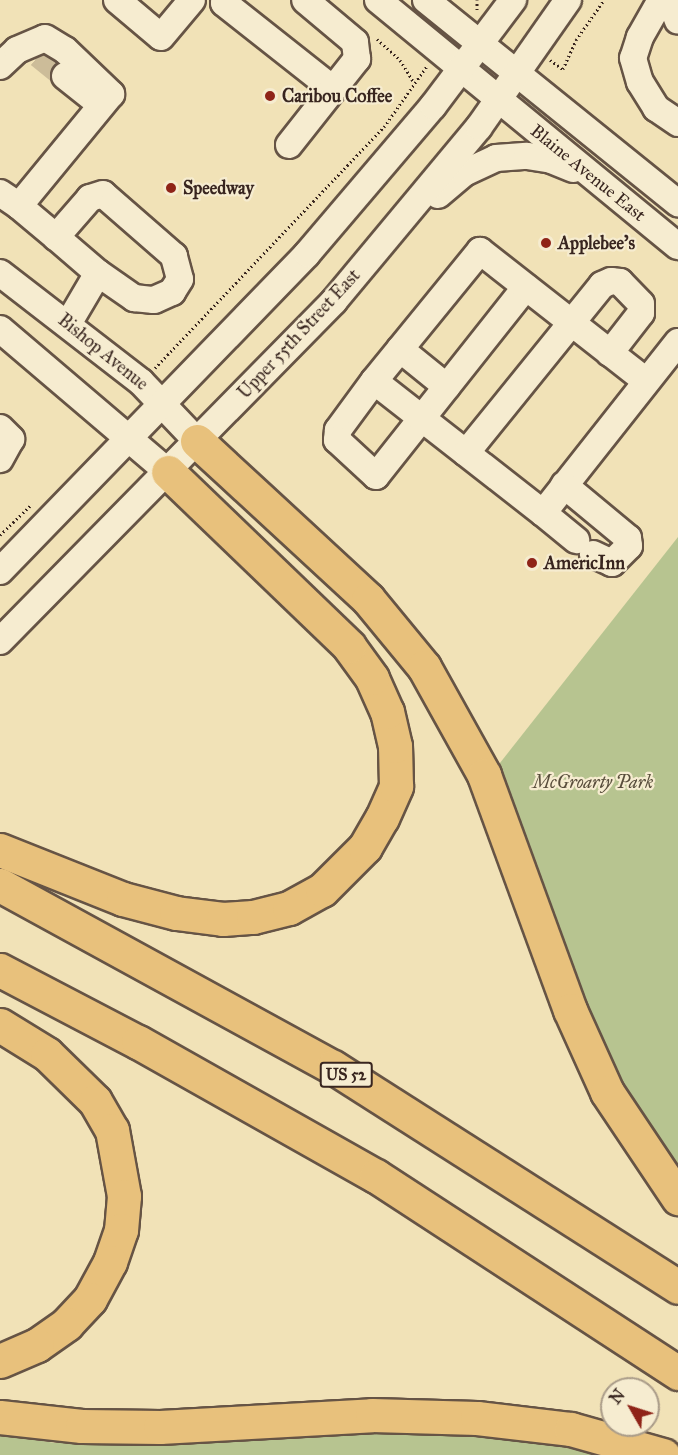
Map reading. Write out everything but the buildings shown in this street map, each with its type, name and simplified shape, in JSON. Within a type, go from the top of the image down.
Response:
[{"type":"highway","points":[[197,441],[368,598],[424,667],[484,775],[570,1010],[608,1092],[678,1198]]},
{"type":"highway","points":[[0,850],[123,899],[176,913],[223,919],[253,917],[289,908],[322,890],[365,847],[382,818],[396,786],[395,746],[387,712],[372,678],[349,646],[168,472]]},
{"type":"highway","name":"US 52","points":[[0,885],[333,1066],[678,1287]]},
{"type":"highway","points":[[0,970],[138,1042],[376,1176],[678,1373]]},
{"type":"highway","points":[[0,1025],[47,1054],[95,1101],[112,1130],[124,1196],[121,1230],[110,1262],[90,1299],[67,1324],[37,1346],[0,1361]]},
{"type":"highway","points":[[0,1417],[82,1426],[160,1427],[372,1416],[477,1418],[571,1429],[663,1455]]},
{"type":"street","points":[[117,0],[161,37],[192,0]]},
{"type":"street","points":[[137,0],[158,15],[170,12],[182,0]]},
{"type":"street","points":[[226,0],[224,3],[333,89]]},
{"type":"street","points":[[289,145],[357,59],[355,42],[305,0]]},
{"type":"street","name":"Blaine Avenue East","points":[[378,0],[464,68],[498,100],[678,246]]},
{"type":"street","name":"Blaine Avenue East","points":[[426,0],[517,76],[678,203]]},
{"type":"street","points":[[0,571],[165,405],[322,237],[464,68],[471,38],[513,0]]},
{"type":"street","name":"Upper 55th Street East","points":[[0,641],[334,301],[517,76],[568,0]]},
{"type":"street","points":[[661,0],[640,37],[633,58],[640,82],[656,108],[678,123]]},
{"type":"street","points":[[670,0],[678,21]]},
{"type":"street","points":[[0,66],[32,50],[45,38],[57,44],[106,100]]},
{"type":"street","points":[[65,76],[106,100]]},
{"type":"street","points":[[56,237],[90,198],[104,194],[174,256],[180,279],[172,292],[154,300],[134,298],[98,273],[9,200],[106,100]]},
{"type":"street","points":[[385,240],[464,173],[496,158],[527,156],[551,160],[596,179]]},
{"type":"street","points":[[526,287],[376,476],[337,440],[338,430],[374,381],[480,251],[571,322],[646,381]]},
{"type":"street","name":"Bishop Avenue","points":[[0,273],[141,382],[197,441]]},
{"type":"street","points":[[68,324],[98,273]]},
{"type":"street","points":[[466,453],[602,285],[620,282],[638,297],[641,314],[610,353]]},
{"type":"street","points":[[0,329],[168,472]]},
{"type":"street","points":[[543,513],[678,342]]},
{"type":"street","points":[[400,349],[447,387]]},
{"type":"street","points":[[374,381],[584,547],[612,563],[629,546],[628,538],[564,485]]},
{"type":"street","points":[[0,428],[11,439],[0,459]]},
{"type":"path","points":[[471,38],[478,8],[477,0]]},
{"type":"path","points":[[141,382],[384,127],[401,107],[413,81],[442,51]]},
{"type":"path","points":[[0,535],[33,503]]},
{"type":"green space","name":"McGroarty Park","points":[[678,537],[678,1174],[649,1134],[604,1047],[496,768]]},
{"type":"green space","points":[[474,1431],[559,1440],[615,1455],[0,1455],[0,1434],[55,1443]]},
{"type":"tunnel","points":[[39,55],[65,76]]},
{"type":"place","name":"Caribou Coffee","points":[[270,96]]},
{"type":"place","name":"Speedway","points":[[171,188]]},
{"type":"place","name":"Applebee's","points":[[546,243]]},
{"type":"place","name":"AmericInn","points":[[532,563]]}]
